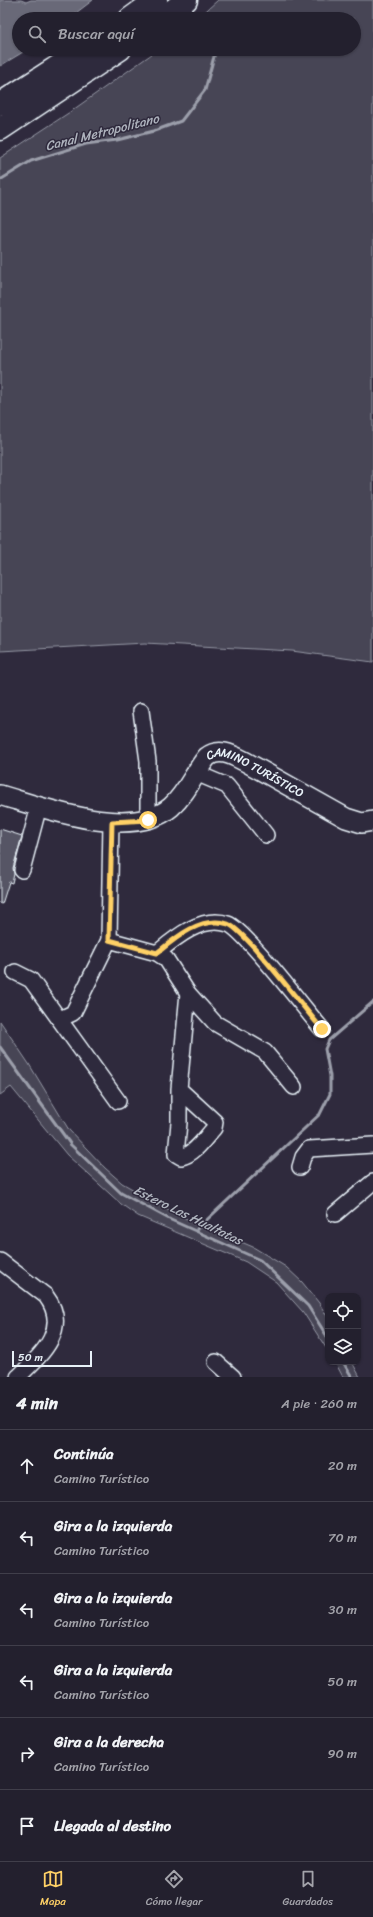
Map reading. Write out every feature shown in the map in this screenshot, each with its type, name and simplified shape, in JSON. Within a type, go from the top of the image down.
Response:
[{"type":"highway","points":[[140,12],[156,0]]},
{"type":"highway","points":[[171,12],[186,0]]},
{"type":"highway","points":[[0,104],[74,56]]},
{"type":"highway","points":[[0,129],[110,56]]},
{"type":"main road","name":"CAMINO TURÍSTICO","points":[[0,795],[39,806],[112,822],[148,820],[172,806],[210,755],[217,753],[229,754],[346,818],[362,823],[373,821]]},
{"type":"street","points":[[141,711],[148,761],[148,820]]},
{"type":"street","points":[[196,772],[227,786],[266,835]]},
{"type":"street","points":[[22,870],[39,806]]},
{"type":"street","points":[[60,1019],[73,1013],[109,940],[112,822]]},
{"type":"street","points":[[157,953],[174,938],[196,926],[211,922],[228,924],[241,934],[259,954],[322,1029]]},
{"type":"street","points":[[109,940],[157,953],[166,960],[188,993],[215,1023],[265,1052],[294,1087]]},
{"type":"street","points":[[16,972],[31,980],[118,1101]]},
{"type":"street","points":[[179,1090],[188,993]]},
{"type":"street","points":[[300,1167],[303,1157],[309,1149],[318,1147],[373,1145]]},
{"type":"street","points":[[335,1214],[373,1182]]},
{"type":"street","points":[[0,1261],[46,1296],[55,1315],[54,1330],[45,1350],[18,1377]]},
{"type":"street","points":[[216,1362],[233,1377]]},
{"type":"shaded area","points":[[218,0],[373,0],[373,662],[292,651],[145,643],[0,651],[0,158],[70,112],[149,56],[361,56],[361,12],[205,12]]},
{"type":"shaded area","points":[[0,1021],[29,1064],[69,1130],[105,1168],[122,1183],[178,1215],[253,1247],[286,1267],[302,1282],[325,1313],[325,1346],[303,1312],[276,1282],[246,1262],[138,1216],[121,1204],[67,1155],[11,1087],[0,1095]]},
{"type":"shaded area","points":[[337,1365],[354,1365],[360,1377],[343,1377]]},
{"type":"water","points":[[0,0],[21,0],[26,2],[31,0],[93,0],[77,12],[12,12],[12,56],[16,56],[0,66]]},
{"type":"building","points":[[0,829],[22,836],[13,868],[14,874],[12,883],[9,882],[2,904],[0,903]]},
{"type":"waterway","name":"Canal Metropolitano","points":[[0,180],[31,161],[86,144],[117,140],[154,131],[181,121],[205,90],[214,56]]},
{"type":"waterway","points":[[197,1229],[320,1114],[330,1094],[330,1076],[325,1049],[329,1040],[373,1002]]},
{"type":"waterway","name":"Estero Las Hualtatas","points":[[0,1047],[71,1145],[121,1193],[171,1220],[260,1260],[308,1306],[325,1333]]},
{"type":"waterway","name":"Estero Las Hualtatas","points":[[345,1365],[352,1377]]},
{"type":"route","points":[[148,820],[112,822],[109,940],[157,953],[174,938],[196,926],[211,922],[228,924],[241,934],[259,954],[322,1029]]}]
